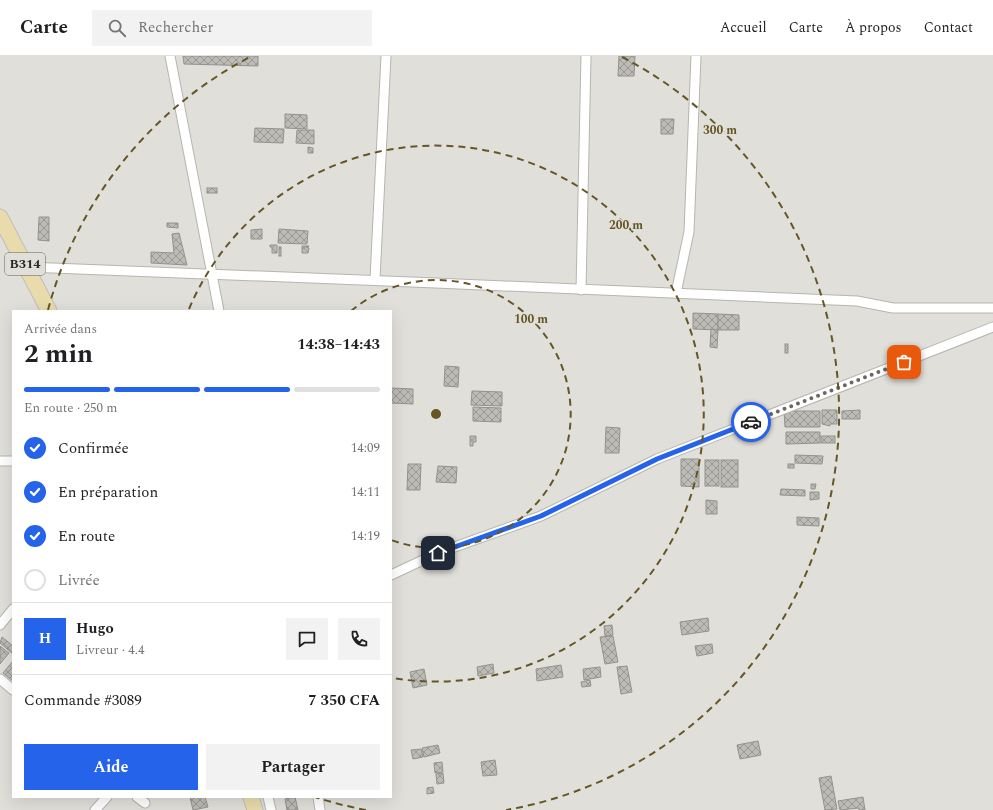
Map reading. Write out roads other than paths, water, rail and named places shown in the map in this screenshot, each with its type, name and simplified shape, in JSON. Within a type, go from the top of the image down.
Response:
[{"type":"main road","name":"B314","points":[[0,217],[48,310]]},
{"type":"main road","points":[[251,798],[255,810]]},
{"type":"street","points":[[170,56],[219,310]]},
{"type":"street","points":[[375,279],[386,56]]},
{"type":"street","points":[[581,290],[586,56]]},
{"type":"street","points":[[676,293],[689,232],[696,56]]},
{"type":"street","points":[[27,267],[375,279],[581,290],[857,301],[893,308],[993,308]]},
{"type":"street","points":[[392,575],[438,553],[541,516],[657,459],[993,327]]},
{"type":"street","points":[[0,461],[12,461]]},
{"type":"street","points":[[0,625],[12,610]]},
{"type":"street","points":[[0,679],[12,689]]},
{"type":"street","points":[[95,810],[106,798]]},
{"type":"street","points":[[138,798],[145,803]]},
{"type":"street","points":[[268,798],[271,810]]},
{"type":"street","points":[[318,798],[320,810]]}]
